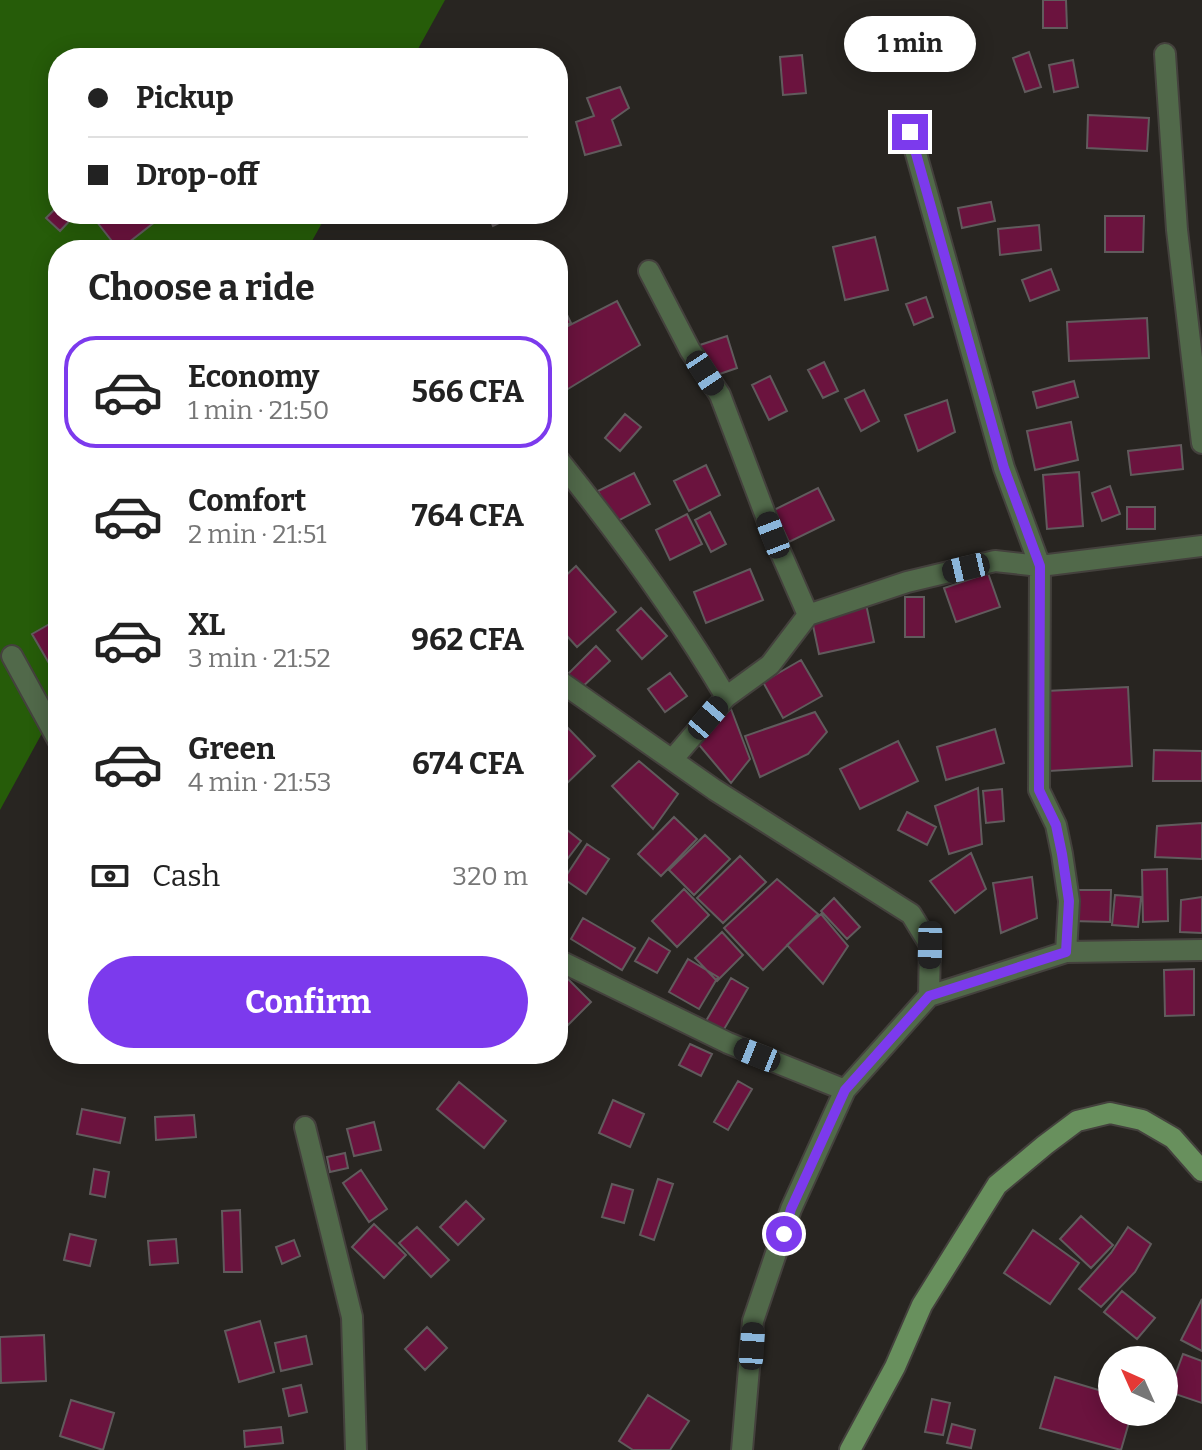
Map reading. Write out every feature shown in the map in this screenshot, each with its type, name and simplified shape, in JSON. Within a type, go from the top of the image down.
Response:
[{"type":"main road","points":[[850,1450],[895,1367],[922,1305],[997,1185],[1045,1145],[1077,1121],[1110,1113],[1142,1120],[1173,1138],[1202,1171]]},
{"type":"street","points":[[1165,54],[1177,230],[1202,443]]},
{"type":"street","points":[[910,132],[1004,468],[1040,566],[1039,790],[1056,825],[1062,854],[1069,901],[1066,952]]},
{"type":"street","points":[[649,271],[690,350],[720,395],[773,535],[808,615]]},
{"type":"street","points":[[568,471],[620,536],[688,632],[726,697]]},
{"type":"street","points":[[672,760],[726,697],[770,665],[808,615],[907,582],[995,561],[1040,566],[1202,546]]},
{"type":"street","points":[[12,656],[48,722]]},
{"type":"street","points":[[568,687],[715,790],[911,914],[930,945],[929,996]]},
{"type":"street","points":[[742,1450],[753,1321],[791,1209],[845,1090],[929,996],[1066,952],[1202,950]]},
{"type":"street","points":[[568,965],[728,1043],[845,1090]]},
{"type":"street","points":[[305,1127],[352,1317],[356,1450]]},
{"type":"green space","points":[[0,0],[445,0],[419,48],[48,48],[48,224],[321,224],[313,240],[48,240],[48,722],[0,810]]},
{"type":"building","points":[[1043,0],[1066,0],[1067,28],[1043,28]]},
{"type":"building","points":[[1029,52],[1041,87],[1025,92],[1013,58]]},
{"type":"building","points":[[802,55],[806,93],[783,95],[780,57]]},
{"type":"building","points":[[1073,60],[1078,87],[1054,92],[1049,65]]},
{"type":"building","points":[[620,87],[629,108],[612,120],[621,145],[585,155],[576,122],[594,116],[587,98]]},
{"type":"building","points":[[1088,115],[1149,118],[1147,151],[1087,148]]},
{"type":"building","points":[[991,202],[995,221],[962,228],[958,208]]},
{"type":"building","points":[[1105,216],[1144,216],[1143,252],[1105,252]]},
{"type":"building","points":[[52,224],[67,224],[60,231]]},
{"type":"building","points":[[99,224],[152,224],[132,240],[111,240]]},
{"type":"building","points":[[1039,225],[1041,250],[1000,255],[998,229]]},
{"type":"building","points":[[875,237],[888,290],[845,300],[833,247]]},
{"type":"building","points":[[1051,269],[1059,290],[1030,301],[1022,280]]},
{"type":"building","points":[[926,297],[933,317],[914,325],[906,304]]},
{"type":"building","points":[[617,301],[640,345],[568,389],[568,326]]},
{"type":"building","points":[[1147,318],[1149,358],[1069,361],[1067,322]]},
{"type":"building","points":[[727,336],[737,368],[711,377],[700,345]]},
{"type":"building","points":[[824,362],[838,391],[823,398],[808,370]]},
{"type":"building","points":[[770,376],[787,411],[769,420],[752,385]]},
{"type":"building","points":[[1074,381],[1078,397],[1037,408],[1033,392]]},
{"type":"building","points":[[864,390],[879,421],[861,431],[845,399]]},
{"type":"building","points":[[947,400],[955,432],[918,451],[905,415]]},
{"type":"building","points":[[625,414],[641,427],[620,451],[605,438]]},
{"type":"building","points":[[1071,422],[1078,460],[1035,470],[1027,431]]},
{"type":"building","points":[[1181,445],[1183,469],[1131,475],[1128,451]]},
{"type":"building","points":[[706,465],[720,495],[689,511],[674,481]]},
{"type":"building","points":[[1079,472],[1083,526],[1047,529],[1043,475]]},
{"type":"building","points":[[634,473],[650,504],[614,523],[598,491]]},
{"type":"building","points":[[1110,486],[1120,514],[1102,521],[1092,493]]},
{"type":"building","points":[[818,488],[834,520],[789,542],[774,510]]},
{"type":"building","points":[[1127,507],[1155,507],[1155,529],[1127,529]]},
{"type":"building","points":[[710,512],[726,544],[711,552],[695,520]]},
{"type":"building","points":[[687,514],[702,544],[670,560],[656,530]]},
{"type":"building","points":[[576,566],[616,612],[577,647],[568,637],[568,574]]},
{"type":"building","points":[[750,569],[763,600],[706,623],[694,592]]},
{"type":"building","points":[[988,573],[1000,607],[956,622],[944,588]]},
{"type":"building","points":[[905,597],[924,597],[924,637],[905,637]]},
{"type":"building","points":[[866,604],[874,642],[819,654],[811,616]]},
{"type":"building","points":[[641,608],[667,636],[642,659],[617,630]]},
{"type":"building","points":[[48,625],[48,662],[32,634]]},
{"type":"building","points":[[596,646],[610,661],[579,690],[568,674]]},
{"type":"building","points":[[801,660],[822,696],[783,718],[763,682]]},
{"type":"building","points":[[670,673],[687,696],[665,712],[648,689]]},
{"type":"building","points":[[1128,687],[1132,766],[1049,771],[1046,691]]},
{"type":"building","points":[[731,709],[750,759],[731,783],[695,740]]},
{"type":"building","points":[[815,712],[827,732],[808,754],[760,777],[745,736]]},
{"type":"building","points":[[568,728],[595,756],[568,782]]},
{"type":"building","points":[[995,729],[1004,763],[946,780],[937,747]]},
{"type":"building","points":[[898,741],[918,781],[860,809],[840,769]]},
{"type":"building","points":[[1154,750],[1202,751],[1202,781],[1153,781]]},
{"type":"building","points":[[639,761],[678,794],[653,829],[612,786]]},
{"type":"building","points":[[978,788],[982,844],[949,854],[935,806]]},
{"type":"building","points":[[1002,789],[1004,821],[986,823],[983,791]]},
{"type":"building","points":[[907,812],[936,827],[927,845],[898,830]]},
{"type":"building","points":[[674,817],[697,839],[661,876],[638,854]]},
{"type":"building","points":[[1202,823],[1202,859],[1155,857],[1157,826]]},
{"type":"building","points":[[568,831],[581,841],[568,858]]},
{"type":"building","points":[[705,835],[730,859],[694,895],[669,870]]},
{"type":"building","points":[[587,844],[609,859],[586,894],[568,882],[568,873]]},
{"type":"building","points":[[971,853],[986,889],[955,913],[930,881]]},
{"type":"building","points":[[740,856],[766,882],[723,923],[697,898]]},
{"type":"building","points":[[1167,869],[1168,921],[1143,922],[1142,870]]},
{"type":"building","points":[[1032,877],[1037,918],[1001,933],[993,883]]},
{"type":"building","points":[[777,879],[818,914],[763,970],[724,928]]},
{"type":"building","points":[[684,889],[709,915],[677,947],[652,921]]},
{"type":"building","points":[[1073,890],[1111,890],[1110,922],[1072,921]]},
{"type":"building","points":[[1115,895],[1141,897],[1138,927],[1112,925]]},
{"type":"building","points":[[1202,897],[1202,933],[1180,932],[1181,900]]},
{"type":"building","points":[[834,898],[860,927],[847,939],[821,911]]},
{"type":"building","points":[[821,914],[848,946],[823,984],[787,945]]},
{"type":"building","points":[[583,918],[635,948],[622,970],[571,939]]},
{"type":"building","points":[[722,932],[743,955],[717,981],[695,958]]},
{"type":"building","points":[[649,938],[670,951],[657,973],[635,961]]},
{"type":"building","points":[[688,959],[718,977],[699,1009],[669,992]]},
{"type":"building","points":[[1194,969],[1194,1015],[1165,1016],[1164,970]]},
{"type":"building","points":[[731,978],[748,988],[723,1031],[706,1021]]},
{"type":"building","points":[[568,979],[591,1002],[568,1025]]},
{"type":"building","points":[[690,1044],[712,1054],[701,1076],[679,1065]]},
{"type":"building","points":[[738,1081],[752,1089],[728,1130],[714,1122]]},
{"type":"building","points":[[459,1082],[506,1121],[484,1148],[437,1109]]},
{"type":"building","points":[[613,1100],[644,1114],[630,1147],[599,1133]]},
{"type":"building","points":[[82,1109],[125,1118],[120,1143],[77,1134]]},
{"type":"building","points":[[194,1115],[196,1137],[156,1140],[155,1117]]},
{"type":"building","points":[[374,1122],[381,1150],[354,1156],[347,1129]]},
{"type":"building","points":[[345,1153],[348,1168],[330,1172],[327,1157]]},
{"type":"building","points":[[94,1169],[109,1172],[105,1197],[90,1194]]},
{"type":"building","points":[[361,1170],[387,1209],[369,1222],[343,1183]]},
{"type":"building","points":[[658,1179],[673,1184],[654,1240],[640,1235]]},
{"type":"building","points":[[612,1184],[633,1190],[624,1223],[602,1217]]},
{"type":"building","points":[[466,1201],[484,1219],[458,1245],[440,1227]]},
{"type":"building","points":[[240,1210],[242,1272],[224,1272],[222,1211]]},
{"type":"building","points":[[1081,1216],[1113,1245],[1091,1268],[1060,1239]]},
{"type":"building","points":[[374,1224],[406,1255],[384,1278],[352,1247]]},
{"type":"building","points":[[417,1227],[449,1260],[431,1277],[399,1243]]},
{"type":"building","points":[[1128,1227],[1151,1244],[1135,1272],[1101,1307],[1079,1289],[1111,1253]]},
{"type":"building","points":[[1033,1230],[1079,1263],[1050,1304],[1004,1273]]},
{"type":"building","points":[[70,1234],[96,1240],[90,1266],[64,1260]]},
{"type":"building","points":[[176,1239],[178,1263],[150,1265],[148,1241]]},
{"type":"building","points":[[294,1240],[300,1256],[282,1264],[276,1247]]},
{"type":"building","points":[[1122,1291],[1155,1318],[1137,1339],[1104,1312]]},
{"type":"building","points":[[1202,1299],[1202,1351],[1181,1340]]},
{"type":"building","points":[[260,1321],[274,1372],[239,1382],[225,1331]]},
{"type":"building","points":[[427,1327],[447,1348],[425,1370],[405,1349]]},
{"type":"building","points":[[44,1335],[46,1381],[1,1383],[0,1337]]},
{"type":"building","points":[[306,1336],[312,1364],[281,1371],[275,1343]]},
{"type":"building","points":[[1183,1354],[1202,1361],[1202,1403],[1178,1395],[1178,1368]]},
{"type":"building","points":[[1055,1377],[1098,1390],[1098,1426],[1128,1426],[1121,1450],[1040,1428]]},
{"type":"building","points":[[301,1385],[307,1412],[289,1416],[283,1389]]},
{"type":"building","points":[[648,1395],[689,1421],[670,1450],[633,1450],[619,1441]]},
{"type":"building","points":[[932,1399],[950,1403],[943,1435],[925,1432]]},
{"type":"building","points":[[71,1400],[114,1413],[103,1450],[60,1436]]},
{"type":"building","points":[[952,1424],[975,1430],[971,1448],[947,1443]]},
{"type":"building","points":[[281,1427],[283,1443],[245,1447],[244,1431]]},
{"type":"route","points":[[784,1234],[791,1209],[845,1090],[929,996],[1066,952],[1069,901],[1062,854],[1056,825],[1039,790],[1040,566],[1004,468],[910,132]]}]
